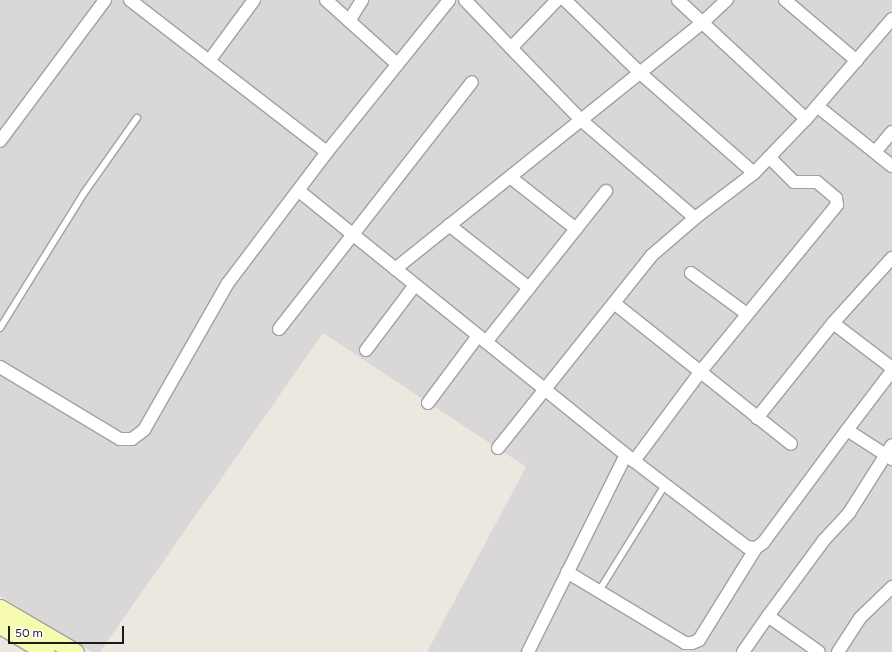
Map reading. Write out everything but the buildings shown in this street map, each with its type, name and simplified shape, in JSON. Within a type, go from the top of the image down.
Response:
[{"type":"main road","points":[[0,608],[13,627],[46,652]]},
{"type":"main road","points":[[13,627],[75,652]]},
{"type":"street","points":[[0,141],[105,0]]},
{"type":"street","points":[[130,0],[327,152]]},
{"type":"street","points":[[209,61],[254,0]]},
{"type":"street","points":[[326,0],[397,64]]},
{"type":"street","points":[[349,21],[362,0]]},
{"type":"street","points":[[0,367],[120,439],[132,439],[144,430],[228,283],[327,152],[449,0]]},
{"type":"street","points":[[465,0],[581,120],[695,218]]},
{"type":"street","points":[[511,48],[557,0]]},
{"type":"street","points":[[566,0],[639,72],[754,173]]},
{"type":"street","points":[[678,0],[806,119]]},
{"type":"street","points":[[395,269],[702,22],[727,0]]},
{"type":"street","points":[[786,0],[857,61]]},
{"type":"street","points":[[498,448],[651,256],[695,218],[754,173],[806,119],[892,19]]},
{"type":"street","points":[[279,330],[355,235],[472,82]]},
{"type":"street","points":[[817,106],[892,166]]},
{"type":"street","points":[[875,152],[892,132]]},
{"type":"street","points":[[528,652],[567,572],[630,458],[837,205],[836,198],[816,182],[794,182],[769,157]]},
{"type":"street","points":[[510,177],[576,229]]},
{"type":"street","points":[[299,191],[630,458],[747,547],[756,548]]},
{"type":"street","points":[[428,403],[482,339],[529,288],[606,191]]},
{"type":"street","points":[[449,225],[529,288]]},
{"type":"street","points":[[757,418],[833,323],[892,258]]},
{"type":"street","points":[[691,273],[747,314]]},
{"type":"street","points":[[366,350],[415,285]]},
{"type":"street","points":[[614,303],[791,444]]},
{"type":"street","points":[[567,572],[685,643],[692,643],[699,640],[756,548],[763,543],[892,370],[833,323]]},
{"type":"street","points":[[743,652],[824,540],[849,513],[890,453],[847,430]]},
{"type":"street","points":[[838,652],[860,618],[892,587]]},
{"type":"street","points":[[768,616],[819,652]]},
{"type":"lane","points":[[0,328],[84,193],[136,118]]},
{"type":"lane","points":[[598,591],[665,485]]},
{"type":"shaded area","points":[[0,0],[892,0],[892,652],[427,652],[526,467],[323,333],[100,652],[92,652],[0,596]]}]
